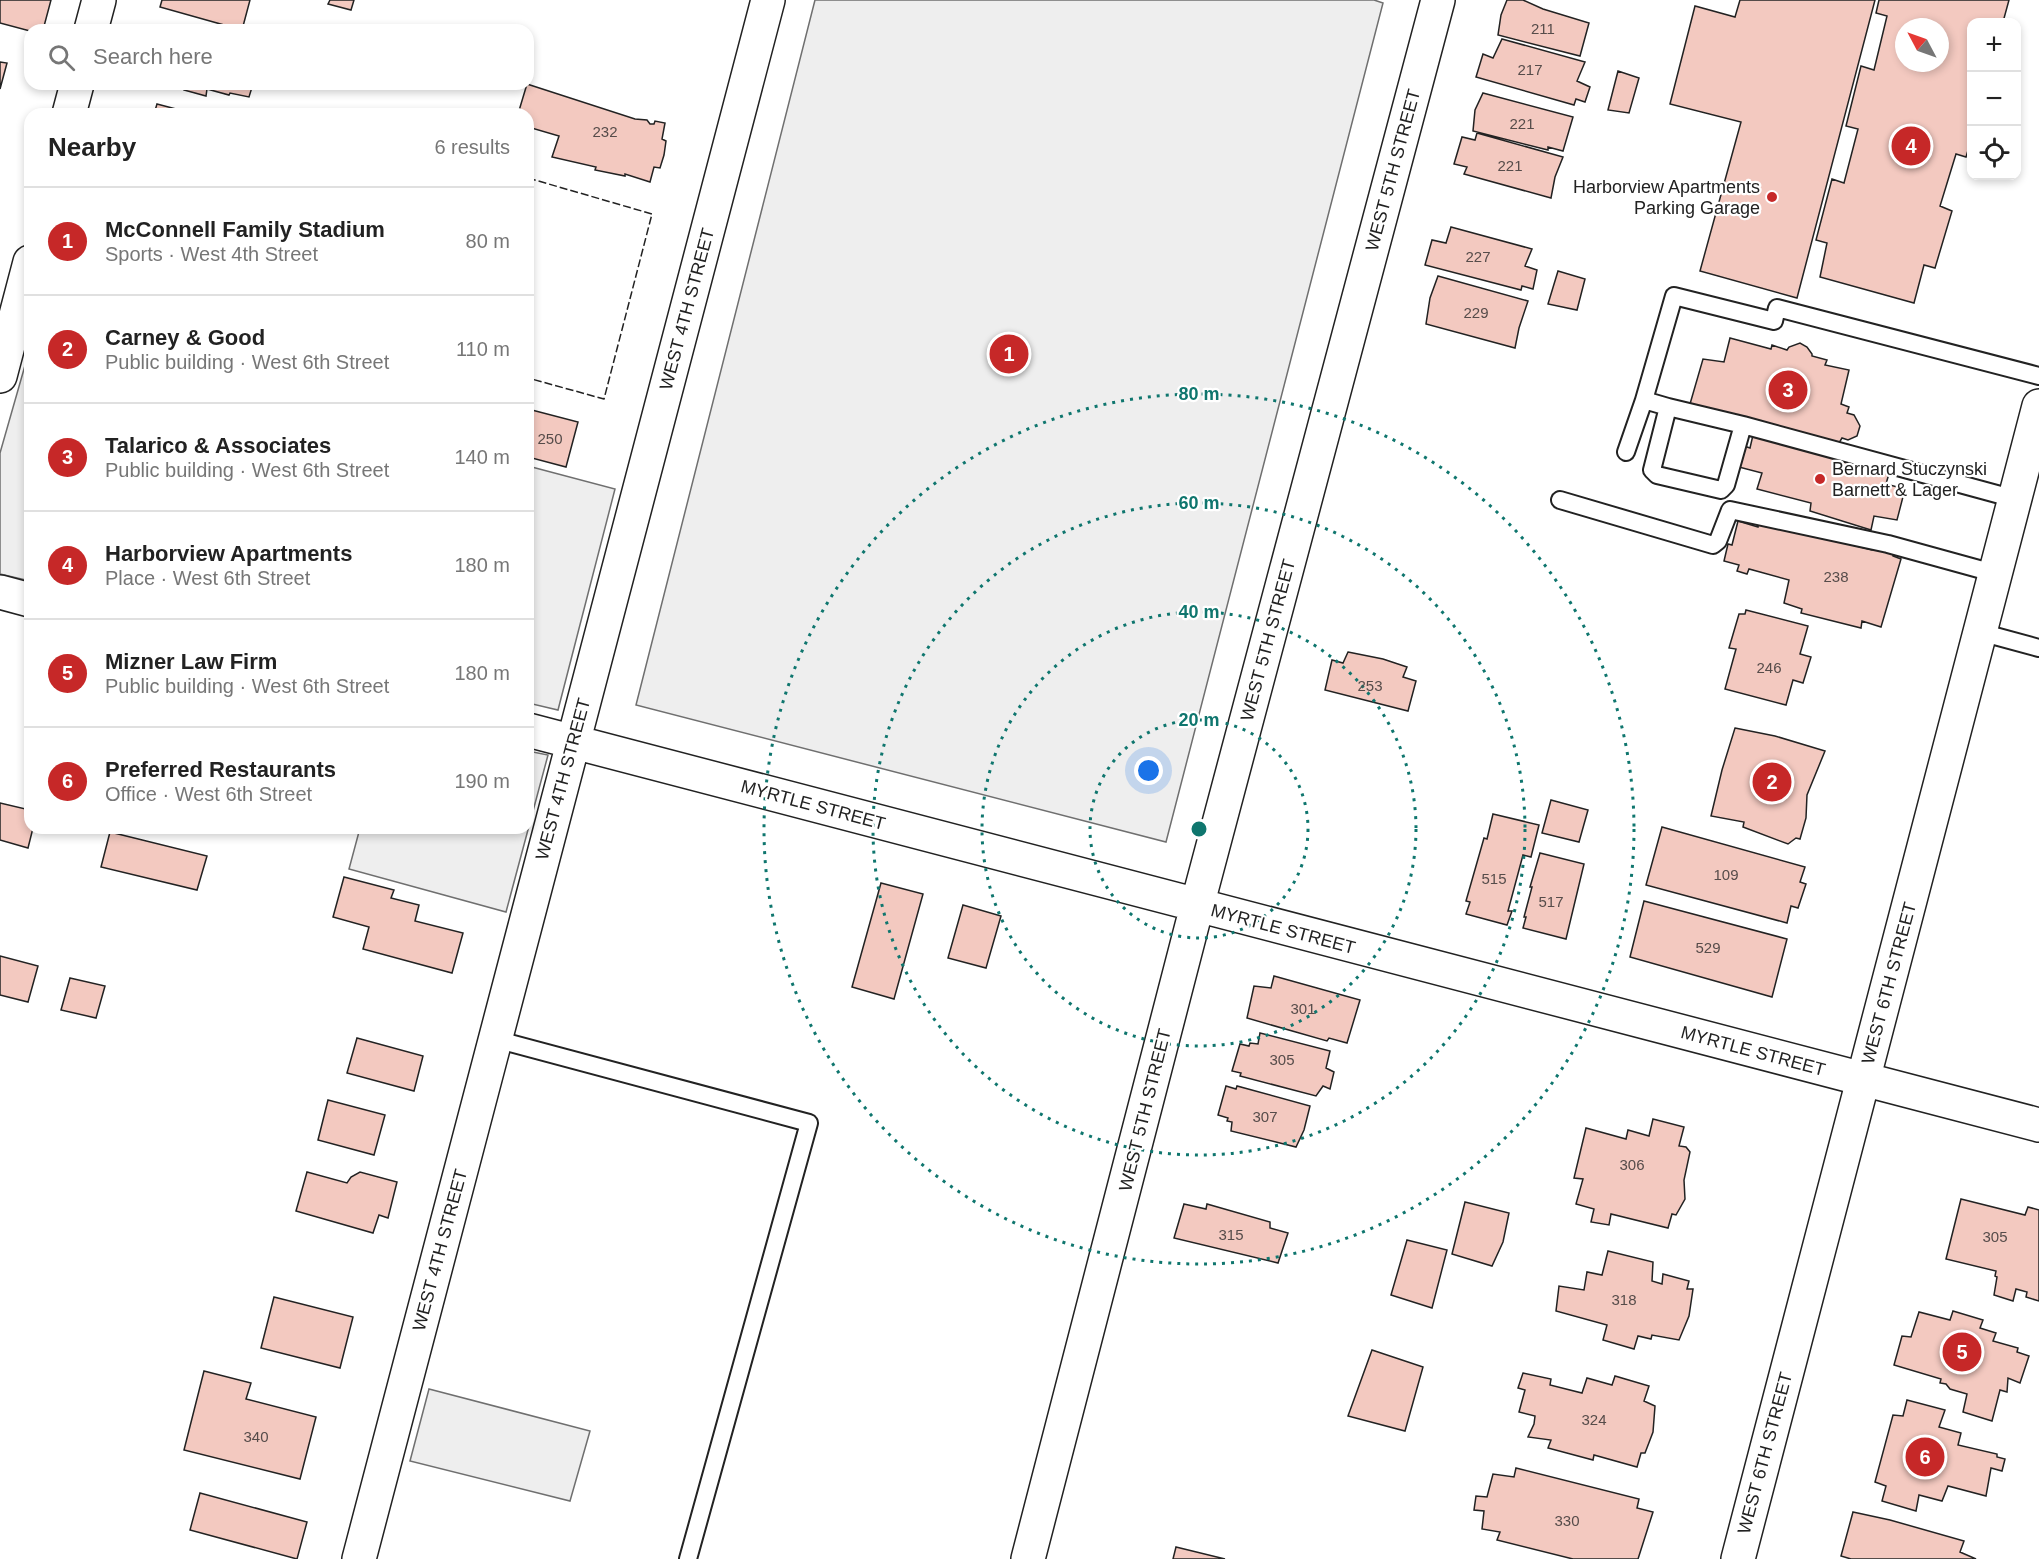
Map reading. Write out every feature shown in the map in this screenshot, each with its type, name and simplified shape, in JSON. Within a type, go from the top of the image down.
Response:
[{"type":"street","points":[[93,24],[99,0]]},
{"type":"street","name":"WEST 4TH STREET","points":[[358,1559],[768,0]]},
{"type":"street","name":"WEST 5TH STREET","points":[[1028,1559],[1197,906],[1438,0]]},
{"type":"street","points":[[71,108],[75,90]]},
{"type":"street","points":[[0,376],[24,285]]},
{"type":"street","name":"WEST 6TH STREET","points":[[1738,1559],[1980,632],[2024,488],[2039,406]]},
{"type":"street","points":[[0,592],[24,598]]},
{"type":"street","name":"MYRTLE STREET","points":[[534,731],[2039,1125]]},
{"type":"lane","points":[[1626,452],[1644,400],[1674,296],[1774,321],[1777,308],[2039,376]]},
{"type":"lane","points":[[1644,400],[1743,425],[2024,488]]},
{"type":"lane","points":[[1668,407],[1652,470],[1657,475],[1721,490],[1726,485],[1743,425]]},
{"type":"lane","points":[[1560,500],[1713,544],[1718,541],[1730,510],[1888,544],[1996,574]]},
{"type":"lane","points":[[1980,632],[2039,648]]},
{"type":"lane","points":[[495,1039],[809,1123],[688,1559]]},
{"type":"shaded area","points":[[815,0],[1374,0],[1383,3],[1166,842],[636,705]]},
{"type":"shaded area","points":[[24,369],[24,580],[0,574],[0,453]]},
{"type":"shaded area","points":[[534,468],[615,489],[558,710],[534,704]]},
{"type":"shaded area","points":[[534,752],[548,755],[534,807]]},
{"type":"shaded area","points":[[358,834],[527,834],[506,912],[349,869]]},
{"type":"shaded area","points":[[429,1389],[590,1431],[570,1501],[410,1461]]},
{"type":"building","points":[[0,0],[51,0],[45,24],[24,24],[24,29],[0,23]]},
{"type":"building","points":[[162,0],[250,0],[244,24],[221,24],[160,7]]},
{"type":"building","points":[[330,0],[354,0],[351,10],[328,4]]},
{"type":"building","points":[[1507,0],[1523,0],[1543,9],[1589,23],[1580,56],[1498,35],[1501,15]]},
{"type":"building","name":"Harborview Apartments Parking Garage","points":[[1740,0],[1875,0],[1797,298],[1700,271],[1741,122],[1670,104],[1695,6],[1735,17]]},
{"type":"building","points":[[1879,0],[2009,0],[2004,18],[1967,18],[1967,154],[1966,157],[1956,154],[1940,206],[1952,211],[1935,268],[1924,265],[1914,303],[1820,277],[1827,243],[1816,240],[1832,179],[1844,183],[1858,129],[1846,126],[1861,66],[1874,70],[1887,16],[1876,13]]},
{"type":"building","points":[[1502,39],[1585,62],[1577,81],[1590,87],[1585,102],[1576,99],[1574,105],[1476,77],[1483,54],[1493,58]]},
{"type":"building","points":[[0,62],[7,63],[0,89]]},
{"type":"building","points":[[1618,71],[1639,78],[1629,113],[1608,110]]},
{"type":"building","points":[[534,86],[635,119],[647,120],[650,124],[654,124],[655,121],[665,123],[662,139],[666,141],[660,168],[654,167],[650,182],[625,174],[625,176],[595,170],[596,167],[552,157],[559,136],[534,129],[534,108],[520,108],[525,90],[534,90]]},
{"type":"building","points":[[184,90],[207,90],[206,96]]},
{"type":"building","points":[[211,90],[251,90],[249,97],[230,93],[229,95]]},
{"type":"building","points":[[1483,93],[1573,117],[1563,151],[1548,147],[1548,150],[1473,131],[1475,110]]},
{"type":"building","points":[[157,104],[172,108],[156,108]]},
{"type":"building","points":[[1477,133],[1563,157],[1555,177],[1551,198],[1464,174],[1467,167],[1454,164],[1462,137],[1475,140]]},
{"type":"building","points":[[1451,227],[1532,249],[1525,266],[1537,270],[1533,289],[1522,286],[1521,290],[1425,265],[1432,240],[1446,243]]},
{"type":"building","points":[[1558,271],[1585,279],[1577,310],[1548,304]]},
{"type":"building","points":[[1438,276],[1528,301],[1515,348],[1426,324],[1430,298]]},
{"type":"building","points":[[1730,338],[1771,349],[1772,345],[1787,350],[1800,343],[1807,347],[1812,356],[1827,360],[1825,365],[1849,370],[1841,404],[1849,407],[1847,413],[1854,415],[1860,426],[1857,436],[1848,440],[1842,438],[1839,443],[1690,404],[1703,359],[1724,362]]},
{"type":"building","points":[[534,411],[578,422],[566,467],[534,459]]},
{"type":"building","points":[[1753,435],[1769,441],[1770,438],[1890,470],[1886,484],[1905,489],[1897,520],[1874,516],[1871,530],[1810,511],[1811,503],[1757,489],[1762,473],[1735,466],[1741,445],[1750,448]]},
{"type":"building","points":[[1738,521],[1758,527],[1759,522],[1872,550],[1875,544],[1893,550],[1893,556],[1901,559],[1881,627],[1862,621],[1861,628],[1801,613],[1802,609],[1784,603],[1789,580],[1749,569],[1747,574],[1737,571],[1739,565],[1724,561],[1728,544],[1732,545]]},
{"type":"building","points":[[1746,610],[1808,626],[1800,654],[1811,657],[1803,683],[1793,680],[1786,705],[1725,689],[1736,649],[1729,648],[1739,614],[1745,614]]},
{"type":"building","points":[[1348,652],[1383,659],[1407,667],[1403,677],[1416,681],[1408,711],[1325,690],[1332,660],[1343,663]]},
{"type":"building","points":[[1735,728],[1775,736],[1825,751],[1807,795],[1806,818],[1800,839],[1796,838],[1788,844],[1743,827],[1744,822],[1711,816]]},
{"type":"building","points":[[1551,800],[1588,810],[1579,842],[1542,833]]},
{"type":"building","points":[[0,803],[24,809],[24,834],[32,834],[28,848],[0,840]]},
{"type":"building","points":[[1493,814],[1539,825],[1531,857],[1523,855],[1508,911],[1512,911],[1507,925],[1466,914],[1470,902],[1466,901]]},
{"type":"building","points":[[1662,827],[1805,867],[1800,882],[1806,884],[1798,908],[1791,906],[1787,923],[1646,885]]},
{"type":"building","points":[[109,834],[118,834],[207,856],[197,890],[101,867]]},
{"type":"building","points":[[1540,853],[1584,864],[1566,939],[1523,928],[1532,887],[1530,887]]},
{"type":"building","points":[[344,877],[394,890],[391,898],[419,905],[415,921],[463,933],[452,973],[363,949],[369,927],[333,917]]},
{"type":"building","points":[[881,883],[923,894],[894,999],[852,987]]},
{"type":"building","points":[[1644,901],[1787,939],[1772,997],[1630,957]]},
{"type":"building","points":[[963,905],[1001,916],[986,968],[948,958]]},
{"type":"building","points":[[0,956],[38,966],[28,1002],[0,995]]},
{"type":"building","points":[[1274,976],[1360,1000],[1347,1043],[1329,1038],[1327,1041],[1247,1018],[1254,986],[1271,988]]},
{"type":"building","points":[[70,978],[105,986],[96,1018],[61,1010]]},
{"type":"building","points":[[1260,1033],[1330,1051],[1326,1068],[1334,1072],[1330,1089],[1323,1086],[1316,1096],[1240,1076],[1241,1073],[1232,1071],[1240,1044],[1249,1046],[1250,1043],[1258,1044]]},
{"type":"building","points":[[357,1038],[423,1056],[414,1091],[347,1073]]},
{"type":"building","points":[[1226,1086],[1236,1089],[1237,1086],[1310,1106],[1304,1130],[1296,1147],[1231,1131],[1232,1122],[1218,1115]]},
{"type":"building","points":[[328,1100],[385,1115],[374,1155],[318,1140]]},
{"type":"building","points":[[1653,1119],[1684,1127],[1679,1146],[1686,1147],[1690,1152],[1684,1180],[1685,1199],[1676,1215],[1672,1214],[1668,1228],[1611,1214],[1609,1225],[1591,1222],[1594,1209],[1576,1204],[1583,1179],[1574,1178],[1586,1128],[1626,1139],[1628,1130],[1649,1136]]},
{"type":"building","points":[[307,1172],[347,1183],[351,1177],[360,1172],[397,1182],[388,1218],[379,1215],[373,1233],[296,1211]]},
{"type":"building","points":[[1961,1199],[2025,1215],[2028,1207],[2039,1210],[2039,1301],[2026,1297],[2027,1292],[2016,1289],[2013,1301],[1994,1295],[1996,1271],[1946,1259]]},
{"type":"building","points":[[1465,1202],[1509,1213],[1503,1242],[1492,1266],[1452,1254]]},
{"type":"building","points":[[1184,1204],[1206,1209],[1207,1204],[1270,1222],[1270,1228],[1288,1233],[1278,1263],[1174,1238]]},
{"type":"building","points":[[1407,1240],[1447,1250],[1432,1308],[1391,1295]]},
{"type":"building","points":[[1608,1251],[1653,1262],[1652,1281],[1662,1284],[1663,1274],[1689,1281],[1687,1289],[1693,1289],[1689,1316],[1679,1340],[1652,1335],[1651,1339],[1638,1336],[1634,1349],[1603,1340],[1607,1325],[1556,1311],[1559,1286],[1584,1290],[1587,1272],[1602,1275]]},
{"type":"building","points":[[274,1297],[353,1317],[340,1368],[261,1348]]},
{"type":"building","points":[[1953,1311],[1983,1320],[1980,1328],[1996,1333],[1993,1341],[2018,1348],[2017,1352],[2029,1356],[2020,1383],[2008,1378],[2007,1392],[2000,1390],[1992,1421],[1963,1412],[1967,1394],[1950,1389],[1946,1384],[1940,1383],[1941,1379],[1894,1365],[1902,1336],[1911,1337],[1919,1312],[1950,1320]]},
{"type":"building","points":[[1372,1350],[1423,1367],[1405,1431],[1348,1416]]},
{"type":"building","points":[[204,1371],[251,1383],[246,1399],[316,1417],[300,1479],[184,1450]]},
{"type":"building","points":[[1523,1373],[1551,1379],[1550,1385],[1582,1393],[1587,1378],[1612,1385],[1615,1376],[1649,1386],[1644,1401],[1655,1406],[1653,1432],[1645,1453],[1641,1453],[1637,1467],[1594,1455],[1593,1460],[1548,1448],[1551,1440],[1528,1437],[1535,1416],[1519,1412],[1525,1390],[1518,1388]]},
{"type":"building","points":[[1907,1400],[1945,1410],[1939,1427],[1961,1433],[1958,1445],[1997,1454],[1997,1457],[2005,1459],[2002,1471],[1991,1468],[1986,1496],[1948,1486],[1942,1501],[1919,1495],[1916,1511],[1882,1501],[1886,1486],[1875,1482],[1893,1415],[1903,1416]]},
{"type":"building","points":[[1516,1468],[1639,1499],[1637,1508],[1653,1512],[1638,1559],[1573,1559],[1497,1540],[1500,1532],[1482,1529],[1484,1511],[1474,1510],[1476,1496],[1487,1497],[1493,1474],[1514,1477]]},
{"type":"building","points":[[200,1493],[307,1522],[297,1559],[190,1530]]},
{"type":"building","points":[[1853,1512],[1964,1541],[1960,1552],[1976,1559],[1851,1559],[1841,1556]]},
{"type":"building","points":[[1176,1547],[1225,1559],[1173,1559]]},
{"type":"fence","points":[[534,180],[652,214],[604,399],[534,380]]},
{"type":"place","name":"Harborview Apartments","points":[[1911,146]]},
{"type":"place","name":"Harborview Apartments Parking Garage","points":[[1772,197]]},
{"type":"place","name":"McConnell Family Stadium","points":[[1009,354]]},
{"type":"place","name":"Talarico & Associates","points":[[1788,390]]},
{"type":"place","name":"Bernard Stuczynski Barnett & Lager","points":[[1820,479]]},
{"type":"place","name":"Carney & Good","points":[[1772,782]]},
{"type":"place","name":"Mizner Law Firm","points":[[1962,1352]]},
{"type":"place","name":"Preferred Restaurants","points":[[1925,1457]]}]
